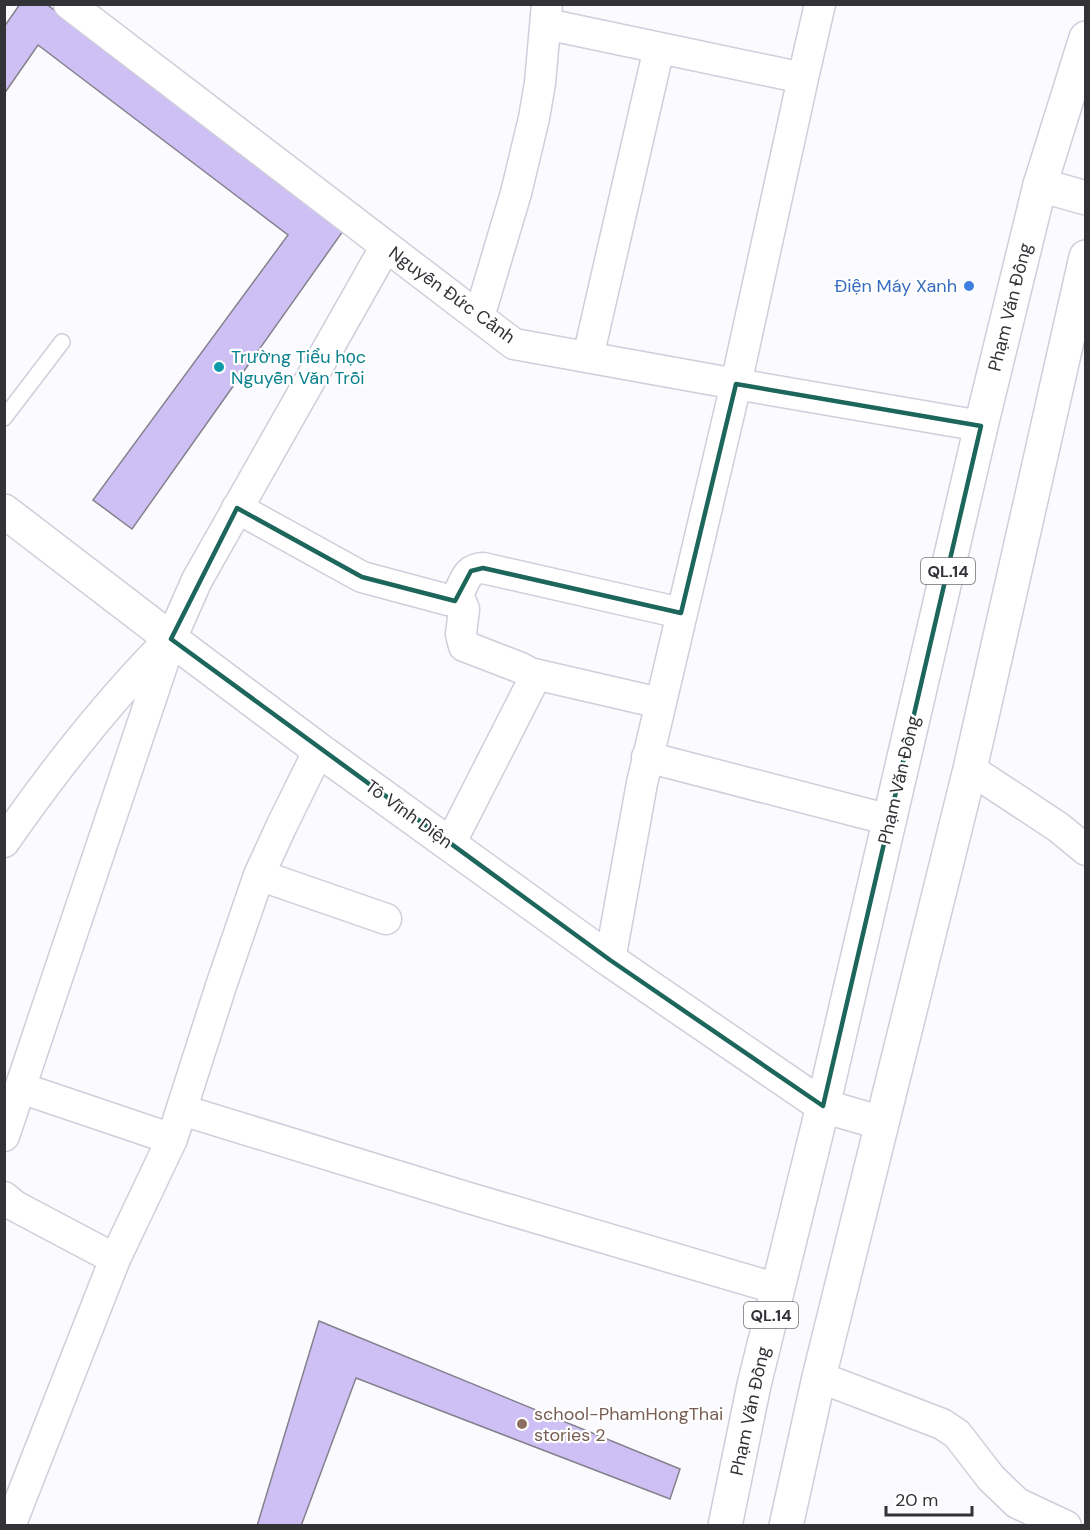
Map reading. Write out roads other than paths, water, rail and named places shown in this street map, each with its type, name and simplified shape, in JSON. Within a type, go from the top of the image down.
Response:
[{"type":"main road","name":"Phạm Văn Đồng","points":[[725,1526],[754,1385],[823,1106],[981,426],[1040,185],[1086,38]]},
{"type":"main road","points":[[1040,185],[1086,198]]},
{"type":"main road","points":[[786,1526],[819,1377],[970,769],[1084,267]]},
{"type":"main road","points":[[1057,383],[1086,331]]},
{"type":"main road","name":"Tô Vĩnh Diện","points":[[4,511],[319,750],[610,960],[823,1106],[882,1123]]},
{"type":"street","name":"Nguyễn Đức Cảnh","points":[[69,4],[514,344],[981,426]]},
{"type":"street","points":[[610,960],[647,757],[736,384],[820,4]]},
{"type":"street","points":[[479,316],[516,193],[534,118],[547,14],[659,48],[803,78]]},
{"type":"street","points":[[588,357],[659,48]]},
{"type":"street","points":[[4,1136],[171,639],[197,580],[386,246]]},
{"type":"street","points":[[237,508],[362,577],[448,600],[458,595],[471,572],[477,568],[483,568],[681,614]]},
{"type":"street","points":[[458,595],[464,609],[460,634],[464,646],[530,673],[660,703]]},
{"type":"street","points":[[4,842],[36,796],[100,717],[138,672],[171,639]]},
{"type":"street","points":[[450,844],[530,687],[532,681],[530,673]]},
{"type":"street","points":[[10,1526],[116,1259],[172,1139],[259,875],[319,750]]},
{"type":"street","points":[[647,757],[890,820]]},
{"type":"street","points":[[970,769],[1058,827],[1086,850]]},
{"type":"street","points":[[259,875],[386,919]]},
{"type":"street","points":[[21,1088],[172,1139]]},
{"type":"street","points":[[182,1110],[778,1289]]},
{"type":"street","points":[[4,1197],[15,1206],[116,1259]]},
{"type":"street","points":[[819,1377],[942,1424],[957,1434],[991,1479],[1017,1503],[1066,1526]]},
{"type":"lane","points":[[4,418],[62,342]]},
{"type":"place","name":"Điện Máy Xanh","points":[[969,286]]},
{"type":"place","name":"Trường Tiểu học Nguyễn Văn Trỗi","points":[[219,367]]},
{"type":"place","name":"school-PhamHongThai stories 2","points":[[522,1424]]}]
